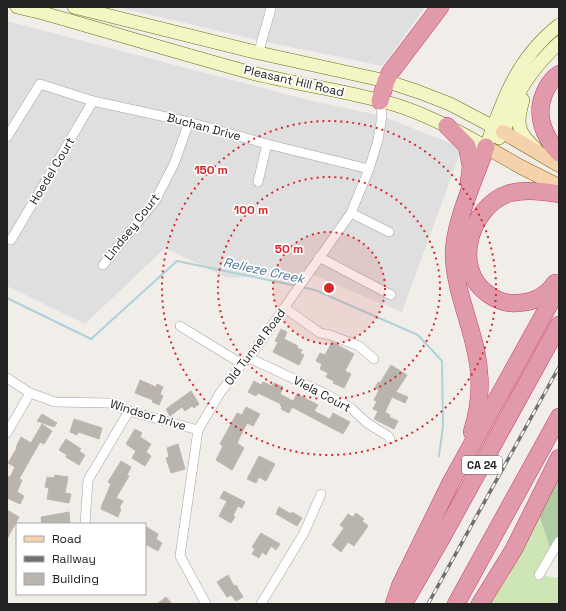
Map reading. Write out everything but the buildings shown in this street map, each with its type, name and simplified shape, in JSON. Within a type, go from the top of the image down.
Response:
[{"type":"highway","points":[[380,101],[386,81],[440,7]]},
{"type":"highway","points":[[555,159],[552,146],[546,136],[540,114],[541,100],[547,88],[559,74]]},
{"type":"highway","points":[[447,126],[467,146],[470,162],[470,191]]},
{"type":"highway","points":[[451,482],[474,425],[478,409],[480,390],[476,354],[458,289],[454,257],[455,241],[457,229],[486,148]]},
{"type":"highway","points":[[559,194],[521,191],[498,199],[480,216],[470,241],[468,253],[470,274],[476,283],[483,291],[501,301],[513,304],[533,301],[547,292],[559,278]]},
{"type":"highway","points":[[394,604],[400,586],[451,482],[559,287]]},
{"type":"highway","name":"CA 24","points":[[403,604],[441,539],[559,325]]},
{"type":"highway","points":[[456,604],[559,417]]},
{"type":"highway","points":[[480,604],[514,550],[558,461]]},
{"type":"main road","name":"Pleasant Hill Road","points":[[17,7],[44,10],[253,73],[380,101],[414,111],[447,126],[559,186]]},
{"type":"main road","name":"Pleasant Hill Road","points":[[74,7],[259,53],[386,81],[450,104],[555,159]]},
{"type":"main road","points":[[486,148],[495,142],[505,94],[520,67],[541,42],[559,25]]},
{"type":"main road","points":[[498,130],[531,74],[559,43]]},
{"type":"main road","points":[[531,74],[519,114],[519,127],[525,139],[555,159]]},
{"type":"street","points":[[259,53],[271,7]]},
{"type":"street","name":"Buchan Drive","points":[[10,126],[40,84],[93,101],[189,122],[267,144],[369,169]]},
{"type":"street","name":"Hoedel Court","points":[[11,240],[93,101]]},
{"type":"street","name":"Old Tunnel Road","points":[[206,604],[180,556],[198,430],[220,393],[285,308],[351,213],[369,169],[378,140],[382,116],[380,101]]},
{"type":"street","name":"Lindsey Court","points":[[102,265],[155,202],[174,164],[189,122]]},
{"type":"street","points":[[7,138],[10,126]]},
{"type":"street","points":[[258,182],[267,144]]},
{"type":"street","points":[[351,213],[390,232]]},
{"type":"street","points":[[319,257],[391,295]]},
{"type":"street","points":[[285,308],[320,333],[330,335],[359,346],[374,359]]},
{"type":"street","name":"Viela Court","points":[[180,326],[245,361],[324,393],[351,408],[367,423],[388,436],[390,439]]},
{"type":"street","name":"Windsor Drive","points":[[7,378],[30,393],[55,402],[108,402],[129,412],[198,430]]},
{"type":"street","points":[[7,433],[30,393]]},
{"type":"street","points":[[85,523],[88,480],[129,412]]},
{"type":"street","points":[[261,604],[304,533],[321,494]]},
{"type":"street","points":[[539,575],[559,541]]},
{"type":"shaded area","points":[[117,7],[425,7],[383,66],[261,41]]},
{"type":"shaded area","points":[[7,21],[308,100],[382,116],[462,148],[402,312],[308,273],[227,278],[165,248],[85,324],[7,286]]},
{"type":"green space","points":[[559,474],[559,541],[552,553],[539,515]]},
{"type":"green space","points":[[539,515],[552,553],[539,575],[559,578],[559,604],[489,604]]},
{"type":"waterway","name":"Relieze Creek","points":[[7,298],[91,339],[177,261],[297,286]]},
{"type":"waterway","name":"Relieze Creek","points":[[301,287],[315,290],[418,335],[442,361],[443,426],[439,456]]},
{"type":"railway","points":[[428,604],[559,367]]}]
